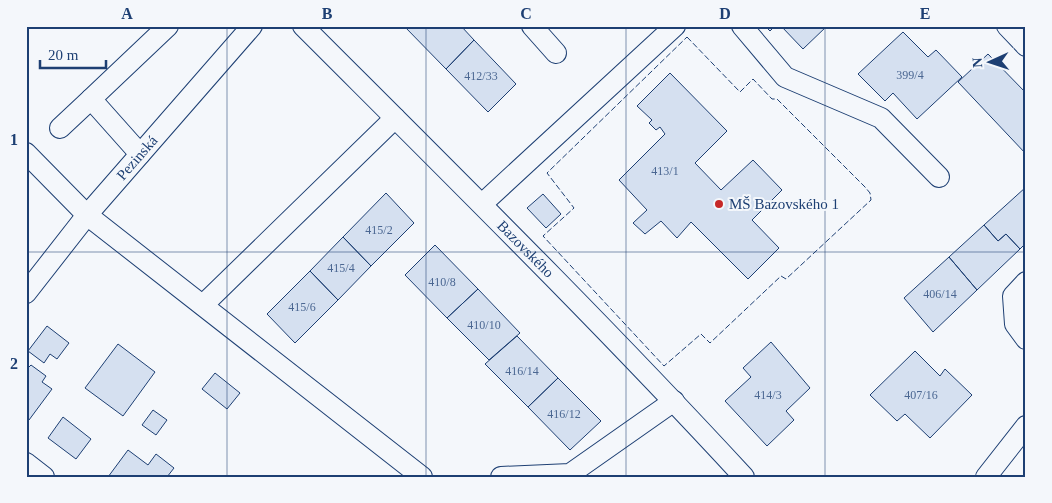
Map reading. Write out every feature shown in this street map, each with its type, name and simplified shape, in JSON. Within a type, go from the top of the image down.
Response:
[{"type":"street","points":[[60,128],[168,26]]},
{"type":"street","name":"Pezinská","points":[[26,293],[87,216],[252,26]]},
{"type":"street","name":"Bazovského","points":[[303,26],[482,204],[674,401],[744,477]]},
{"type":"street","points":[[532,26],[556,53]]},
{"type":"street","points":[[482,204],[676,26]]},
{"type":"street","points":[[742,26],[785,78],[881,118],[939,178]]},
{"type":"street","points":[[1007,26],[1026,46]]},
{"type":"street","points":[[91,99],[140,154]]},
{"type":"street","points":[[204,305],[395,118]]},
{"type":"street","points":[[26,154],[87,216],[204,305],[422,477]]},
{"type":"street","points":[[1026,282],[1013,296],[1015,324],[1026,339]]},
{"type":"street","points":[[501,477],[570,474],[674,401]]},
{"type":"street","points":[[986,477],[1026,426]]},
{"type":"street","points":[[26,463],[44,477]]},
{"type":"building","points":[[404,26],[461,26],[474,40],[446,69]]},
{"type":"building","points":[[765,26],[775,26],[770,31]]},
{"type":"building","points":[[781,26],[827,26],[803,49]]},
{"type":"building","points":[[903,32],[928,57],[936,50],[962,77],[917,119],[893,93],[885,101],[858,74]]},
{"type":"building","points":[[474,40],[516,84],[488,112],[446,69]]},
{"type":"building","points":[[988,54],[1026,93],[1026,154],[958,82]]},
{"type":"building","points":[[670,73],[727,131],[695,163],[721,190],[753,160],[782,190],[752,220],[779,248],[748,279],[691,222],[677,238],[661,221],[645,234],[633,223],[647,210],[619,180],[665,134],[660,127],[656,130],[649,123],[652,120],[637,106]]},
{"type":"building","points":[[1026,187],[1026,243],[1020,249],[1006,234],[998,241],[984,225]]},
{"type":"building","points":[[386,193],[414,223],[371,266],[343,237]]},
{"type":"building","points":[[543,194],[561,214],[546,228],[527,208]]},
{"type":"building","points":[[984,225],[998,241],[1006,234],[1020,249],[977,290],[949,257]]},
{"type":"building","points":[[343,237],[371,266],[338,300],[310,271]]},
{"type":"building","points":[[435,245],[478,289],[447,318],[405,275]]},
{"type":"building","points":[[949,257],[977,290],[933,332],[904,298]]},
{"type":"building","points":[[310,271],[338,300],[295,343],[267,314]]},
{"type":"building","points":[[478,289],[520,333],[489,360],[447,318]]},
{"type":"building","points":[[47,326],[69,343],[57,359],[50,354],[44,363],[28,351]]},
{"type":"building","points":[[517,336],[558,378],[528,407],[485,364]]},
{"type":"building","points":[[771,342],[810,388],[786,411],[794,420],[767,446],[725,401],[751,377],[743,368]]},
{"type":"building","points":[[118,344],[155,372],[123,416],[85,388]]},
{"type":"building","points":[[915,351],[940,376],[945,369],[972,395],[930,438],[905,414],[897,421],[870,395]]},
{"type":"building","points":[[31,365],[46,376],[42,382],[52,389],[29,420],[26,418],[26,370]]},
{"type":"building","points":[[215,373],[240,393],[227,409],[202,389]]},
{"type":"building","points":[[558,378],[601,421],[570,450],[528,407]]},
{"type":"building","points":[[153,410],[167,420],[156,435],[142,425]]},
{"type":"building","points":[[63,417],[91,439],[76,459],[48,438]]},
{"type":"building","points":[[128,450],[148,465],[156,454],[174,468],[167,477],[108,477]]},
{"type":"fence","points":[[687,37],[740,92],[753,79],[772,99],[777,99],[865,187],[870,193],[871,200],[786,279],[781,276],[710,343],[701,334],[664,366],[543,236],[574,208],[547,173],[687,37]]},
{"type":"place","name":"MŠ Bazovského 1","points":[[719,204]]}]
